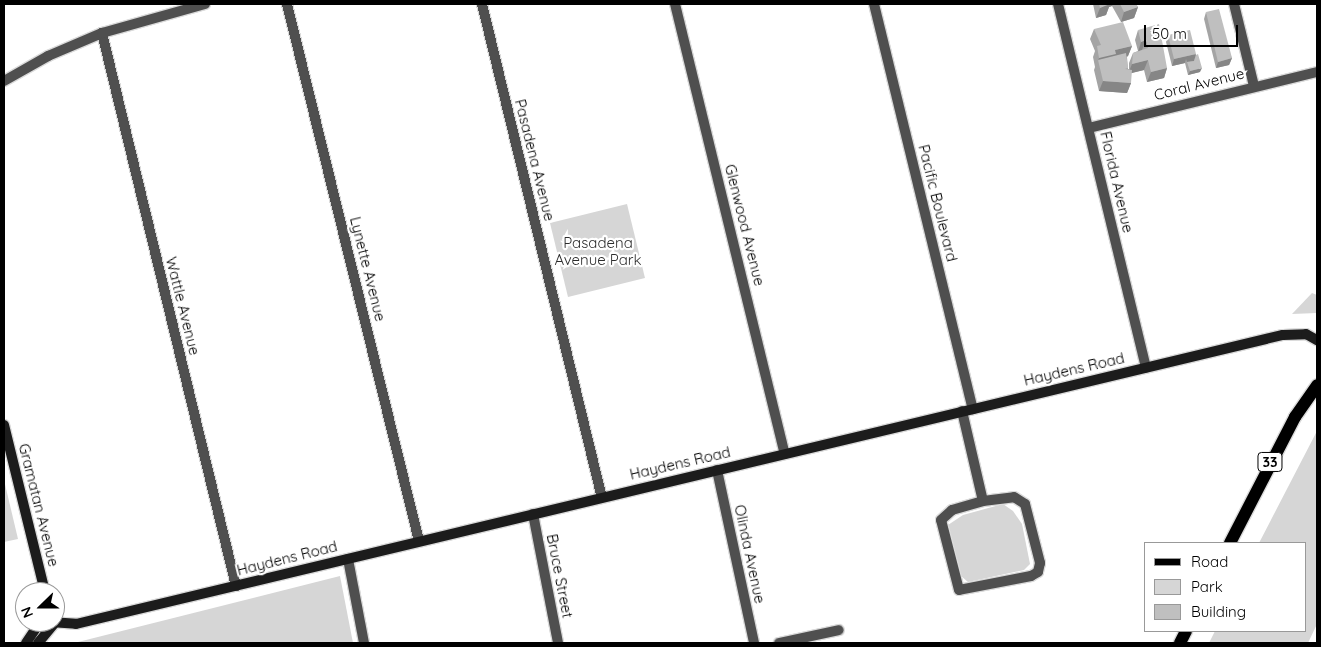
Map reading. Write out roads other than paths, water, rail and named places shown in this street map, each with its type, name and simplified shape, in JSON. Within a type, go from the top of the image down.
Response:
[{"type":"main road","name":"33","points":[[1231,542],[1295,417],[1317,385]]},
{"type":"street","points":[[4,81],[48,56],[102,33],[206,4]]},
{"type":"street","name":"Lynette Avenue","points":[[287,4],[419,541]]},
{"type":"street","name":"Pasadena Avenue","points":[[482,4],[602,498]]},
{"type":"street","name":"Glenwood Avenue","points":[[675,4],[785,454]]},
{"type":"street","name":"Pacific Boulevard","points":[[874,4],[973,409]]},
{"type":"street","name":"Florida Avenue","points":[[1058,4],[1146,367]]},
{"type":"street","points":[[1234,4],[1254,86]]},
{"type":"street","name":"Wattle Avenue","points":[[102,33],[236,586]]},
{"type":"street","name":"Coral Avenue","points":[[1088,128],[1317,72]]},
{"type":"street","name":"Haydens Road","points":[[65,624],[76,624],[1283,335],[1306,334],[1317,340]]},
{"type":"street","points":[[962,411],[983,501]]},
{"type":"street","name":"Gramatan Avenue","points":[[4,425],[43,582]]},
{"type":"street","name":"Olinda Avenue","points":[[717,470],[754,643]]},
{"type":"street","points":[[1014,497],[1025,504],[1040,563],[1038,572],[1031,576],[959,590],[941,520],[952,510],[983,501],[1014,497]]},
{"type":"street","name":"Bruce Street","points":[[532,514],[558,643]]},
{"type":"street","points":[[348,559],[364,643]]},
{"type":"street","points":[[779,643],[839,630]]},
{"type":"street","points":[[26,643],[33,632]]},
{"type":"street","points":[[38,643],[46,632]]},
{"type":"park label","name":"Pasadena Avenue Park","points":[[598,250]]}]
